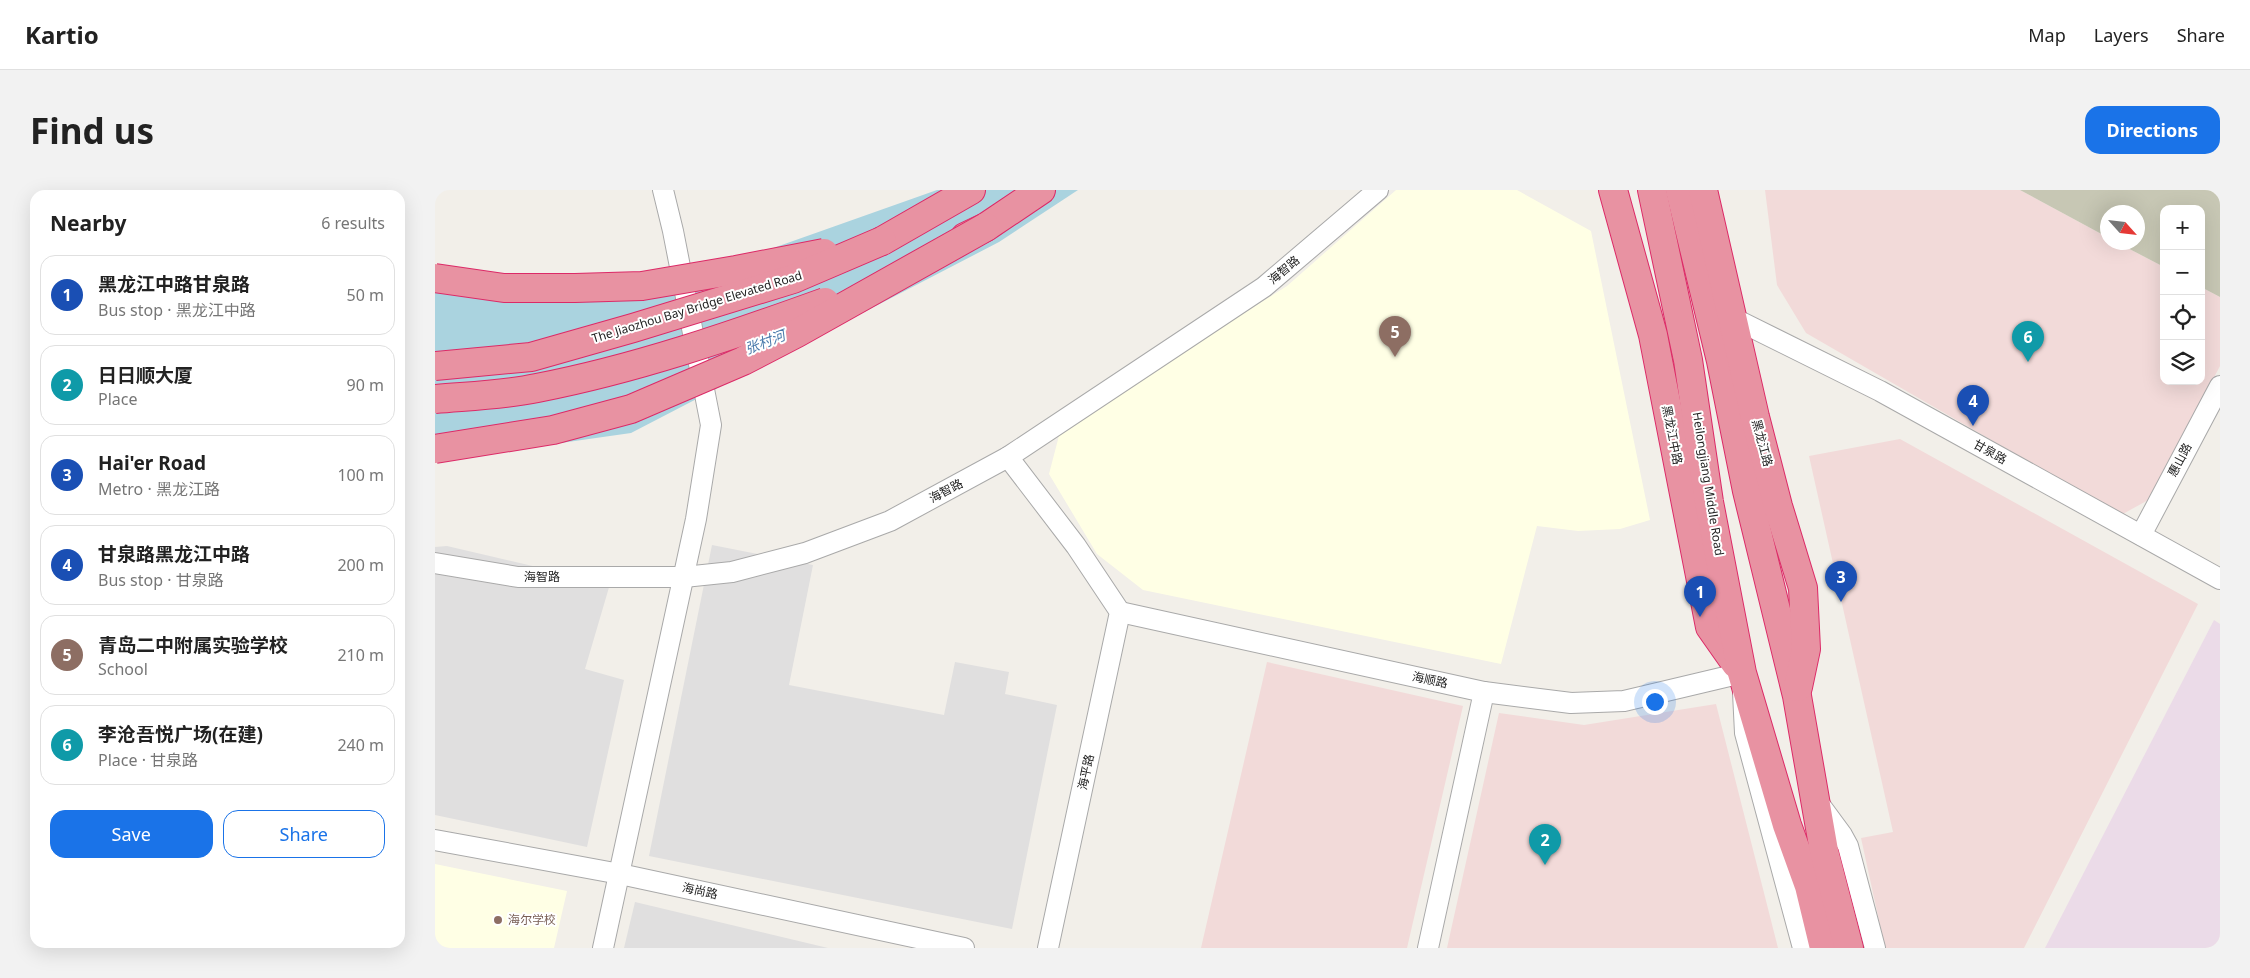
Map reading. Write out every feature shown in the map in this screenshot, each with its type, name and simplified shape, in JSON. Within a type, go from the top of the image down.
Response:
[{"type":"highway","name":"The Jiaozhou Bay Bridge Elevated Road","points":[[435,366],[531,357],[793,279],[882,242],[971,190]]},
{"type":"highway","points":[[435,449],[553,430],[631,409],[752,356],[987,227],[1041,190]]},
{"type":"highway","name":"黑龙江中路","points":[[1613,190],[1653,336],[1710,628],[1742,673]]},
{"type":"highway","points":[[1680,190],[1721,360],[1747,491],[1797,696],[1824,850],[1849,948]]},
{"type":"highway","points":[[1686,190],[1689,233]]},
{"type":"highway","name":"黑龙江路","points":[[1703,190],[1731,317],[1776,498],[1803,588],[1806,649],[1797,696]]},
{"type":"highway","name":"Heilongjiang Middle Road","points":[[1652,193],[1688,360],[1709,502],[1742,673],[1787,825],[1809,886],[1824,948]]},
{"type":"highway","points":[[435,399],[536,389],[641,362],[741,333],[844,295],[987,227]]},
{"type":"highway","points":[[435,278],[504,288],[642,286],[882,242]]},
{"type":"street","points":[[603,948],[696,519],[711,425],[673,231],[663,190]]},
{"type":"street","name":"海智路","points":[[435,563],[518,577],[684,577],[741,570],[805,553],[882,524],[1008,457],[1264,287],[1378,190]]},
{"type":"street","name":"甘泉路","points":[[1731,317],[1880,391],[2220,579]]},
{"type":"street","name":"惠山路","points":[[2141,535],[2220,386]]},
{"type":"street","points":[[1008,457],[1076,546],[1115,605]]},
{"type":"street","name":"海顺路","points":[[1115,605],[1484,692],[1571,703],[1624,701],[1742,673]]},
{"type":"street","name":"海平路","points":[[1036,948],[1115,605]]},
{"type":"street","name":"海平路","points":[[1049,948],[1115,605]]},
{"type":"street","points":[[1742,673],[1745,733],[1803,948]]},
{"type":"street","points":[[1428,948],[1484,692]]},
{"type":"street","points":[[1815,798],[1848,846],[1875,948]]},
{"type":"street","name":"海尚路","points":[[435,840],[620,874],[964,948]]},
{"type":"shaded area","points":[[1396,190],[1517,190],[1591,231],[1650,520],[1620,529],[1578,531],[1537,526],[1501,664],[1143,590],[1097,554],[1049,474],[1061,428],[1287,286]]},
{"type":"shaded area","points":[[1765,190],[2020,190],[2100,233],[2100,250],[2131,250],[2160,265],[2160,385],[2205,385],[2205,289],[2220,297],[2220,366],[2150,499],[2121,515],[1806,333],[1777,285]]},
{"type":"shaded area","points":[[2020,190],[2220,190],[2220,297],[2205,289],[2205,205],[2160,205],[2160,265],[2131,250],[2145,250],[2145,205],[2100,205],[2100,233]]},
{"type":"shaded area","points":[[1900,439],[2198,604],[2024,948],[1885,948],[1861,838],[1893,832],[1809,456]]},
{"type":"shaded area","points":[[712,545],[813,565],[789,685],[944,715],[955,662],[1009,672],[1005,694],[1057,705],[1012,929],[649,856]]},
{"type":"shaded area","points":[[447,546],[610,584],[585,669],[624,680],[587,847],[435,815],[435,547]]},
{"type":"shaded area","points":[[2214,620],[2220,624],[2220,948],[2045,948]]},
{"type":"shaded area","points":[[1267,662],[1463,706],[1407,948],[1201,948]]},
{"type":"shaded area","points":[[1716,704],[1778,948],[1447,948],[1499,713],[1584,725]]},
{"type":"shaded area","name":"海尔学校","points":[[435,864],[567,891],[554,948],[435,948]]},
{"type":"shaded area","points":[[635,902],[828,948],[624,948]]},
{"type":"water","name":"张村河","points":[[937,190],[1078,190],[999,242],[631,433],[435,461],[435,286],[641,295]]},
{"type":"place","name":"青岛二中附属实验学校","points":[[1395,357]]},
{"type":"place","name":"李沧吾悦广场(在建)","points":[[2028,362]]},
{"type":"place","name":"甘泉路黑龙江中路","points":[[1973,426]]},
{"type":"place","name":"Hai'er Road","points":[[1841,602]]},
{"type":"place","name":"黑龙江中路甘泉路","points":[[1700,617]]},
{"type":"place","name":"日日顺大厦","points":[[1545,865]]},
{"type":"place","name":"海尔学校","points":[[498,920]]}]
